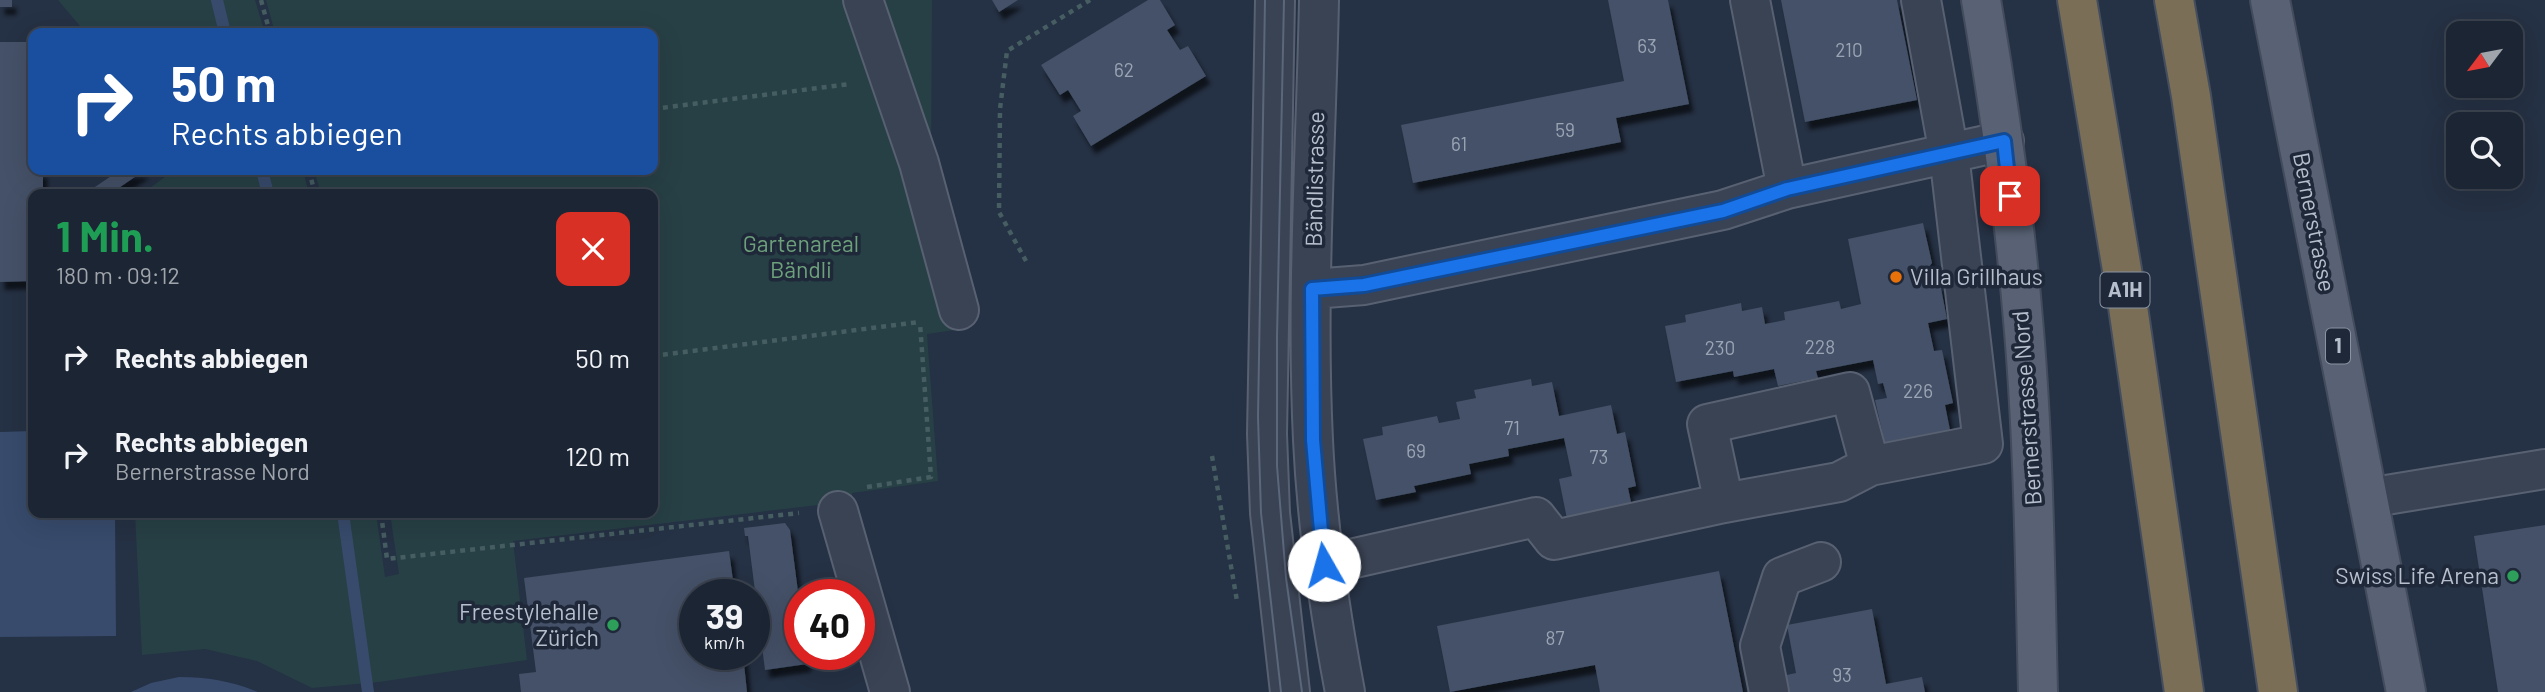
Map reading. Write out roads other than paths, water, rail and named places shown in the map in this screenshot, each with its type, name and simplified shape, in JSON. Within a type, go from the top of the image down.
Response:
[{"type":"highway","name":"A1H","points":[[2077,0],[2127,300],[2184,692]]},
{"type":"highway","points":[[2174,0],[2191,96],[2278,692]]},
{"type":"main road","name":"Bernerstrasse Nord","points":[[1981,0],[2004,141],[2025,346],[2034,494],[2038,692]]},
{"type":"main road","name":"Bernerstrasse","points":[[2270,0],[2384,496],[2406,692]]},
{"type":"street","points":[[863,0],[919,163],[959,310]]},
{"type":"street","points":[[1275,0],[1267,434],[1270,513],[1290,692]]},
{"type":"street","name":"Bändlistrasse","points":[[1319,0],[1312,289],[1313,440],[1324,565],[1345,692]]},
{"type":"street","points":[[1750,0],[1787,189]]},
{"type":"street","points":[[1324,565],[1536,517],[1554,540],[1724,503],[1839,482],[1870,466],[1983,444],[1949,154],[1921,0]]},
{"type":"street","points":[[1312,289],[1364,285],[1723,211],[1787,189],[2004,141]]},
{"type":"street","points":[[1724,503],[1707,424],[1850,392],[1870,466]]},
{"type":"street","points":[[2384,496],[2545,469]]},
{"type":"street","points":[[838,511],[890,692]]},
{"type":"street","points":[[1769,692],[1760,646],[1782,577],[1821,562]]},
{"type":"water","points":[[28,431],[28,518],[115,518],[116,636],[0,637],[0,432]]},
{"type":"water","points":[[179,677],[219,680],[258,692],[131,692],[151,683]]},
{"type":"waterway","points":[[217,0],[224,28]]},
{"type":"waterway","points":[[263,175],[267,189]]},
{"type":"waterway","points":[[344,518],[368,692]]},
{"type":"tram line","points":[[1265,0],[1258,417],[1261,513],[1281,692]]},
{"type":"tram line","points":[[1284,0],[1277,466],[1286,578],[1302,692]]},
{"type":"place","name":"Villa Grillhaus","points":[[1896,277]]},
{"type":"place","name":"Swiss Life Arena","points":[[2513,576]]},
{"type":"place","name":"Freestylehalle Zürich","points":[[613,625]]},
{"type":"park label","name":"Gartenareal Bändli","points":[[801,257]]}]
